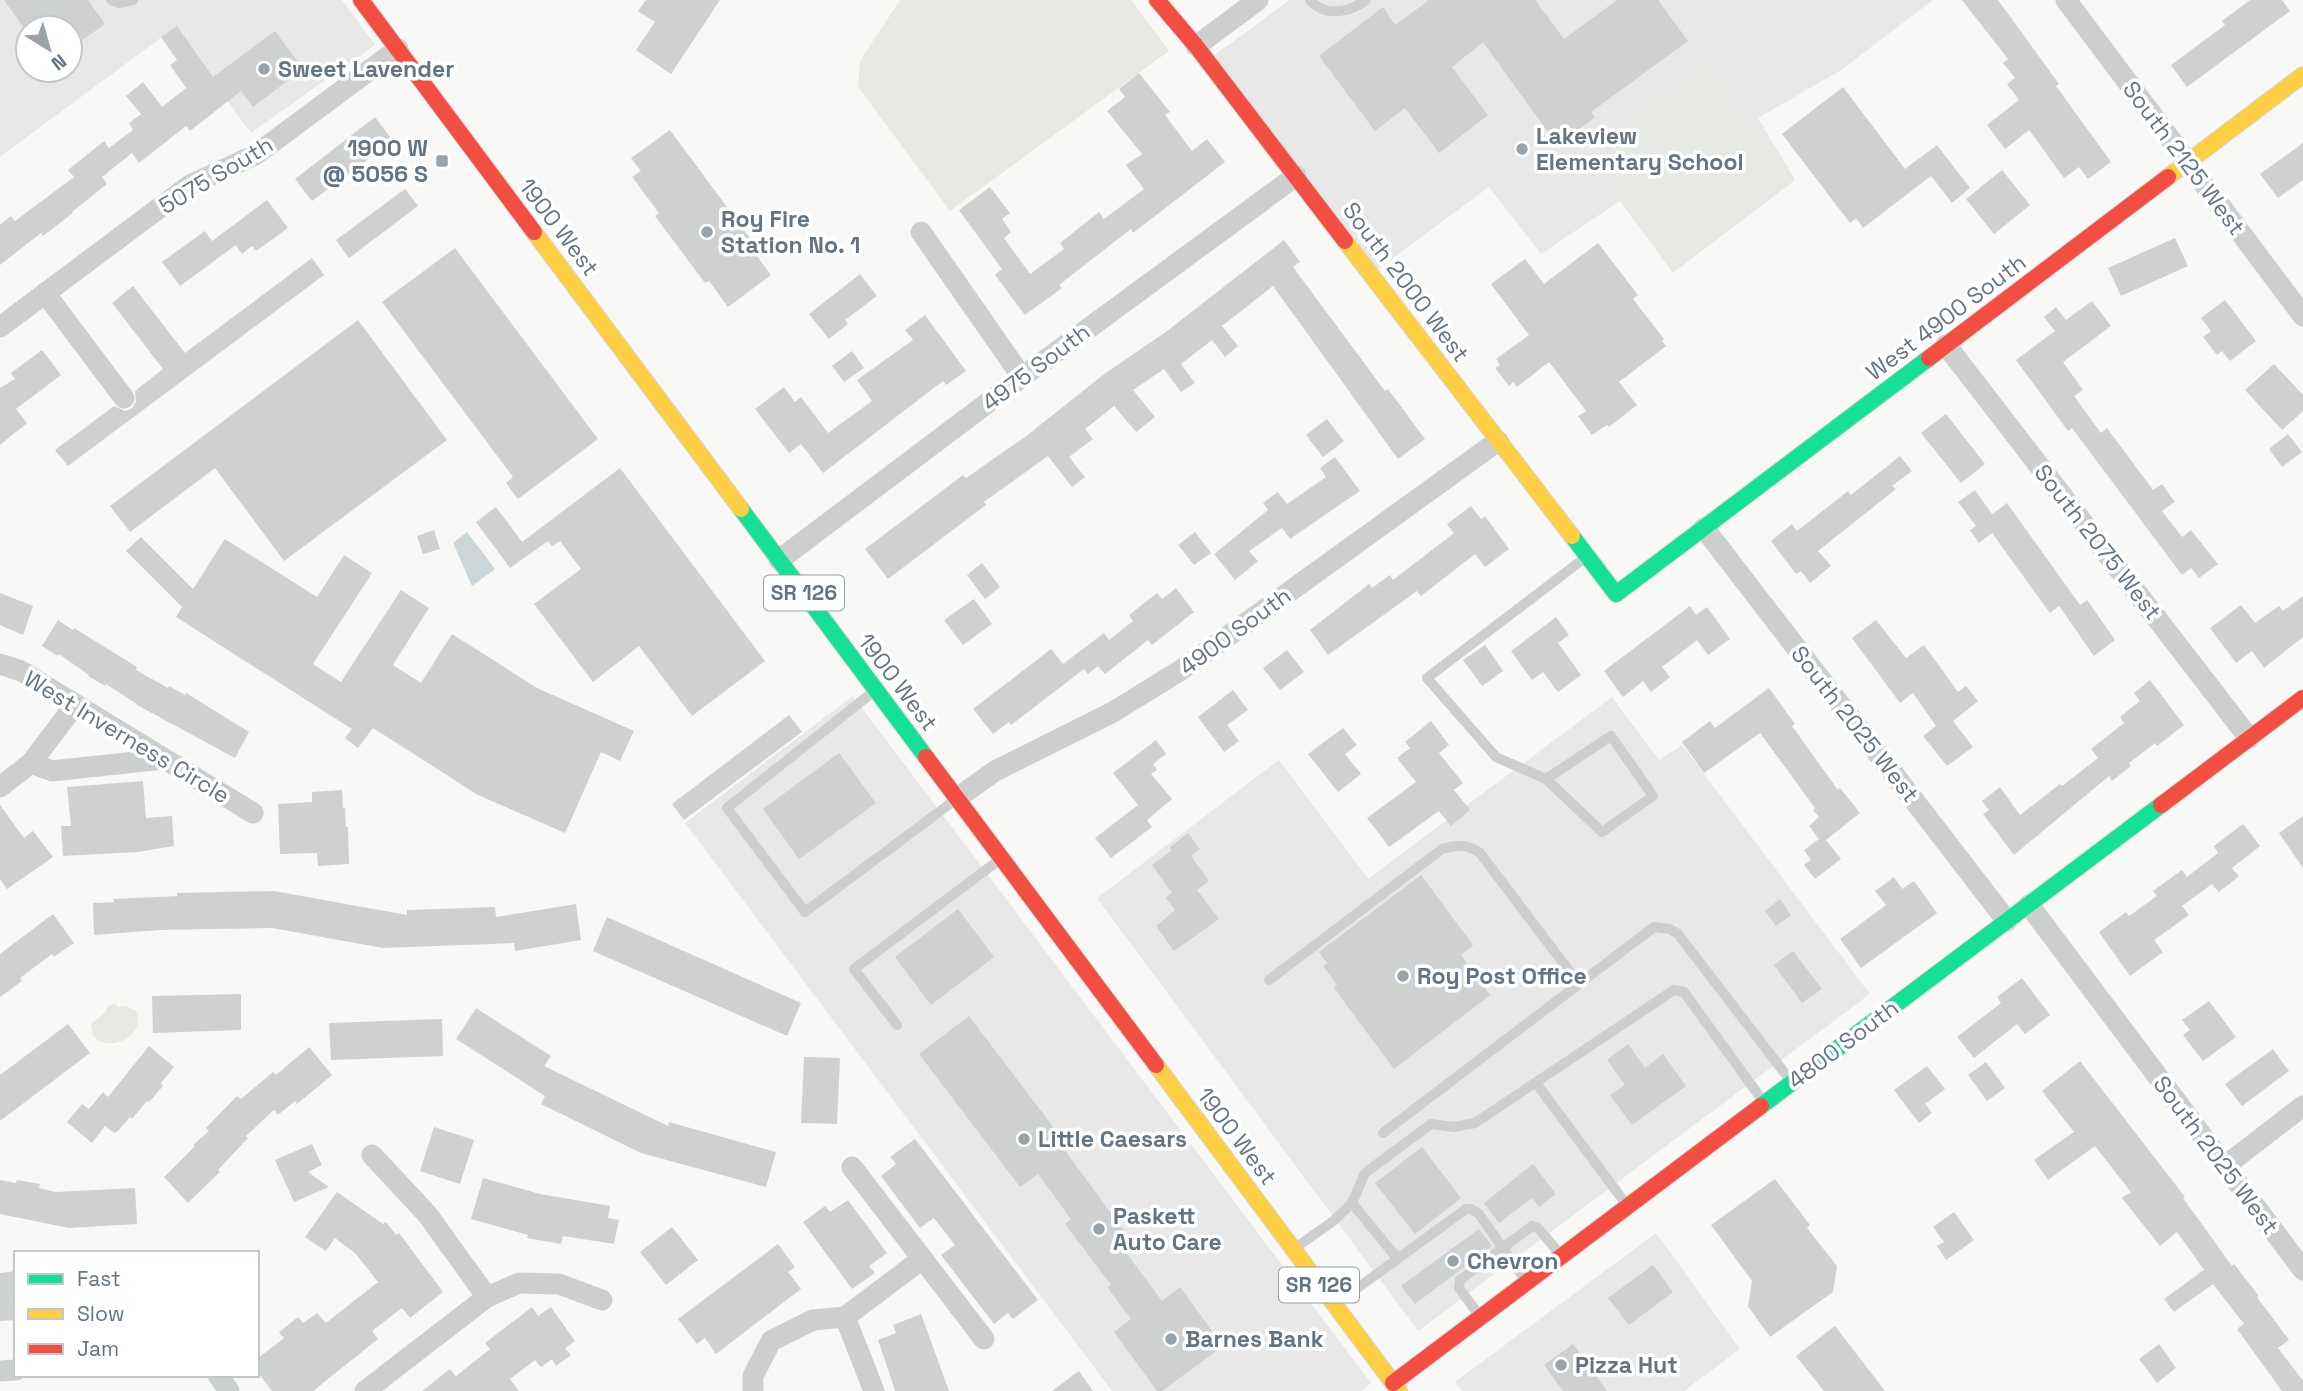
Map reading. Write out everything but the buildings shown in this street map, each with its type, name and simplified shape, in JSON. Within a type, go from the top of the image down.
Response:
[{"type":"main road","name":"1900 West","points":[[361,0],[1334,1305],[1391,1388]]},
{"type":"main road","name":"South 2000 West","points":[[1157,0],[1196,46],[1616,594]]},
{"type":"main road","name":"West 4900 South","points":[[1616,594],[2303,75]]},
{"type":"main road","name":"4800 South","points":[[1391,1388],[1480,1317],[2303,698]]},
{"type":"street","points":[[1196,46],[1258,0]]},
{"type":"street","name":"South 2125 West","points":[[2066,0],[2303,316]]},
{"type":"street","name":"5075 South","points":[[0,327],[190,185],[255,155],[398,49]]},
{"type":"street","name":"4975 South","points":[[779,559],[1296,176]]},
{"type":"street","points":[[921,232],[1022,377]]},
{"type":"street","points":[[45,293],[124,398]]},
{"type":"street","name":"South 2075 West","points":[[1946,345],[2249,738]]},
{"type":"street","name":"4900 South","points":[[957,798],[995,771],[1113,712],[1181,670],[1498,441]]},
{"type":"street","name":"South 2025 West","points":[[1704,528],[2007,921]]},
{"type":"street","name":"West Inverness Circle","points":[[0,664],[21,671],[253,813]]},
{"type":"street","points":[[0,786],[32,763],[75,705]]},
{"type":"street","points":[[32,763],[52,771],[163,759]]},
{"type":"street","name":"South 2025 West","points":[[2029,905],[2303,1270]]},
{"type":"street","points":[[2225,1166],[2303,1107]]},
{"type":"street","points":[[372,1155],[427,1214],[487,1297]]},
{"type":"street","points":[[852,1167],[984,1339]]},
{"type":"street","points":[[753,1391],[753,1376],[771,1341],[813,1320],[845,1317],[922,1259]]},
{"type":"street","points":[[365,1391],[487,1297],[519,1283],[559,1284],[603,1300]]},
{"type":"street","points":[[845,1317],[874,1391]]},
{"type":"lane","points":[[111,0],[119,3],[133,0]]},
{"type":"lane","points":[[1310,0],[1317,8],[1331,12],[1345,11],[1367,0]]},
{"type":"lane","points":[[1546,779],[1611,736],[1653,796],[1602,832],[1546,779],[1496,757],[1427,678],[1587,556]]},
{"type":"lane","points":[[876,690],[727,808],[805,912],[957,798]]},
{"type":"lane","points":[[1269,980],[1442,849],[1457,845],[1470,846],[1479,853],[1579,984]]},
{"type":"lane","points":[[897,1026],[854,970],[1001,858]]},
{"type":"lane","points":[[1383,1133],[1654,927],[1670,929],[1678,934],[1792,1083]]},
{"type":"lane","points":[[1293,1250],[1332,1222],[1352,1203],[1365,1173],[1431,1124],[1454,1127],[1475,1123],[1667,994],[1680,990],[1684,992],[1765,1103]]},
{"type":"lane","points":[[1536,1083],[1628,1206]]},
{"type":"lane","points":[[1352,1203],[1397,1258]]},
{"type":"lane","points":[[1334,1305],[1465,1209],[1479,1214],[1527,1283]]},
{"type":"lane","points":[[1480,1317],[1458,1284],[1532,1226],[1536,1226],[1562,1256]]},
{"type":"shaded area","points":[[0,0],[342,0],[375,45],[251,133],[174,28],[0,157]]},
{"type":"shaded area","points":[[900,0],[1131,0],[1169,51],[950,211],[858,87],[860,61]]},
{"type":"shaded area","name":"Lakeview Elementary School","points":[[1290,0],[1933,0],[1841,70],[1758,118],[1795,180],[1673,273],[1620,201],[1541,254],[1489,187],[1365,279],[1202,64]]},
{"type":"shaded area","points":[[1705,65],[1791,178],[1674,268],[1588,155]]},
{"type":"shaded area","points":[[467,532],[495,569],[472,586],[453,543]]},
{"type":"shaded area","points":[[853,696],[1371,1383],[1361,1391],[1112,1391],[685,823]]},
{"type":"shaded area","points":[[1612,697],[1659,760],[1682,745],[1870,994],[1418,1331],[1097,898],[1279,760],[1368,879]]},
{"type":"shaded area","points":[[115,1003],[118,1007],[126,1006],[136,1011],[136,1028],[132,1035],[117,1043],[100,1041],[93,1036],[91,1024],[106,1012],[107,1007]]},
{"type":"shaded area","points":[[1656,1233],[1740,1349],[1684,1391],[1462,1391],[1455,1382]]},
{"type":"traffic: fast","points":[[1572,536],[1616,594],[1929,358]]},
{"type":"traffic: fast","points":[[741,509],[926,757]]},
{"type":"traffic: fast","points":[[1761,1106],[2161,805]]},
{"type":"traffic: slow","points":[[2168,177],[2303,75]]},
{"type":"traffic: slow","points":[[534,232],[741,509]]},
{"type":"traffic: slow","points":[[1345,241],[1572,536]]},
{"type":"traffic: slow","points":[[1156,1065],[1399,1391]]},
{"type":"traffic: jam","points":[[361,0],[534,232]]},
{"type":"traffic: jam","points":[[1157,0],[1196,46],[1345,241]]},
{"type":"traffic: jam","points":[[1929,358],[2168,177]]},
{"type":"traffic: jam","points":[[2161,805],[2303,698]]},
{"type":"traffic: jam","points":[[926,757],[1156,1065]]},
{"type":"traffic: jam","points":[[1393,1383],[1761,1106]]},
{"type":"place","name":"Sweet Lavender","points":[[264,69]]},
{"type":"place","name":"Lakeview Elementary School","points":[[1522,149]]},
{"type":"place","name":"1900 W @ 5056 S","points":[[442,161]]},
{"type":"place","name":"Roy Fire Station No. 1","points":[[707,232]]},
{"type":"place","name":"Roy Post Office","points":[[1403,976]]},
{"type":"place","name":"Little Caesars","points":[[1024,1139]]},
{"type":"place","name":"Paskett Auto Care","points":[[1099,1229]]},
{"type":"place","name":"Chevron","points":[[1453,1261]]},
{"type":"place","name":"Barnes Bank","points":[[1171,1339]]},
{"type":"place","name":"Pizza Hut","points":[[1561,1365]]}]
